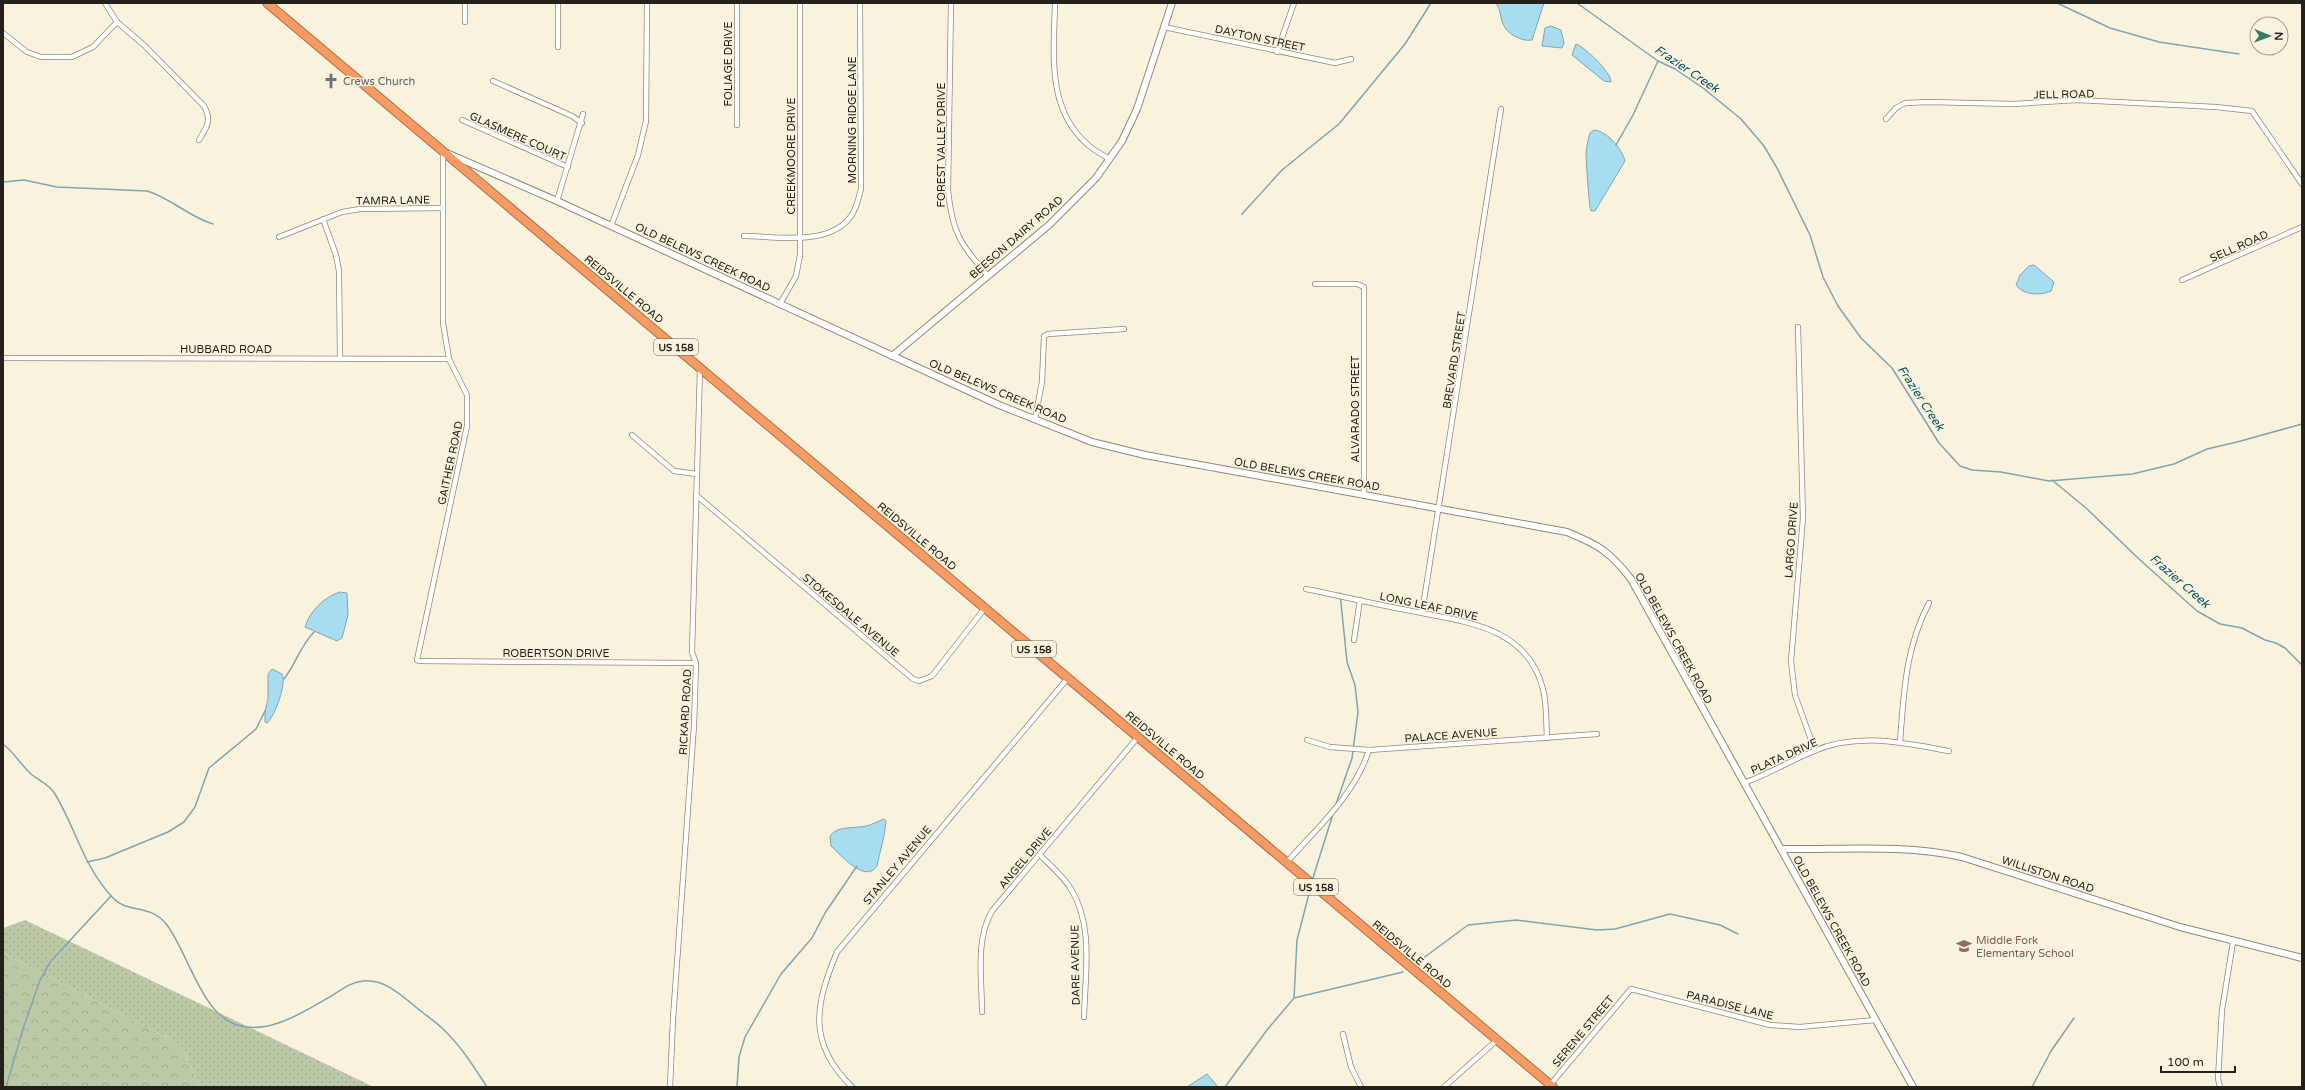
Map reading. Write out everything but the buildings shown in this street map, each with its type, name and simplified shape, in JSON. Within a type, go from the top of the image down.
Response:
[{"type":"highway","name":"REIDSVILLE ROAD","points":[[267,3],[1138,736],[1551,1086]]},
{"type":"street","points":[[105,3],[117,22],[145,46],[204,106],[209,115],[207,126],[199,140]]},
{"type":"street","points":[[465,3],[465,22]]},
{"type":"street","points":[[558,3],[558,47]]},
{"type":"street","points":[[611,226],[638,155],[646,122],[647,3]]},
{"type":"street","name":"FOLIAGE DRIVE","points":[[737,3],[737,125]]},
{"type":"street","name":"CREEKMOORE DRIVE","points":[[780,304],[796,276],[800,255],[800,3]]},
{"type":"street","name":"MORNING RIDGE LANE","points":[[744,236],[799,237],[820,235],[837,229],[848,220],[856,209],[862,189],[860,3]]},
{"type":"street","name":"FOREST VALLEY DRIVE","points":[[951,3],[948,182],[950,215],[962,246],[988,276]]},
{"type":"street","points":[[1055,3],[1054,75],[1060,102],[1070,123],[1086,143],[1109,160]]},
{"type":"street","name":"BEESON DAIRY ROAD","points":[[892,356],[1048,225],[1096,178],[1122,142],[1137,109],[1172,3]]},
{"type":"street","points":[[1277,52],[1294,3]]},
{"type":"street","points":[[3,33],[13,43],[32,54],[41,57],[72,57],[94,47],[117,22]]},
{"type":"street","name":"DAYTON STREET","points":[[1164,27],[1335,63],[1351,59]]},
{"type":"street","points":[[493,81],[572,116],[582,123]]},
{"type":"street","name":"JELL ROAD","points":[[1886,119],[1896,108],[1905,103],[2014,104],[2077,100],[2216,107],[2252,111],[2302,184]]},
{"type":"street","name":"BREVARD STREET","points":[[1422,613],[1440,508],[1501,109]]},
{"type":"street","points":[[557,201],[582,123],[583,114]]},
{"type":"street","name":"GLASMERE COURT","points":[[462,120],[568,168]]},
{"type":"street","name":"OLD BELEWS CREEK ROAD","points":[[443,151],[557,201],[892,356],[1035,419],[1092,442],[1145,455],[1567,532],[1596,544],[1614,558],[1631,580],[1782,849],[1913,1087]]},
{"type":"street","name":"GAITHER ROAD","points":[[417,660],[468,423],[467,395],[449,359],[443,323],[443,151]]},
{"type":"street","name":"TAMRA LANE","points":[[279,237],[342,212],[360,209],[442,208]]},
{"type":"street","points":[[323,219],[336,255],[339,272],[340,358]]},
{"type":"street","name":"SELL ROAD","points":[[2182,280],[2302,227]]},
{"type":"street","name":"ALVARADO STREET","points":[[1314,284],[1357,284],[1364,287],[1366,302],[1363,323],[1364,494]]},
{"type":"street","name":"LARGO DRIVE","points":[[1798,327],[1803,518],[1791,661],[1795,695],[1815,751]]},
{"type":"street","points":[[1035,419],[1042,382],[1044,336],[1048,334],[1124,329]]},
{"type":"street","name":"HUBBARD ROAD","points":[[3,358],[449,359]]},
{"type":"street","name":"RICKARD ROAD","points":[[670,1087],[694,725],[696,663],[692,652],[700,368]]},
{"type":"street","points":[[632,435],[674,471],[697,474]]},
{"type":"street","name":"STOKESDALE AVENUE","points":[[696,495],[913,679],[919,681],[932,676],[985,608]]},
{"type":"street","name":"LONG LEAF DRIVE","points":[[1306,589],[1479,625],[1518,646],[1537,672],[1543,689],[1547,738]]},
{"type":"street","points":[[1354,640],[1360,600]]},
{"type":"street","points":[[1900,742],[1905,672],[1919,622],[1929,603]]},
{"type":"street","name":"ROBERTSON DRIVE","points":[[417,660],[696,663]]},
{"type":"street","name":"STANLEY AVENUE","points":[[852,1087],[828,1057],[818,1025],[819,1002],[837,952],[1068,678]]},
{"type":"street","name":"PALACE AVENUE","points":[[1307,740],[1330,747],[1370,750],[1597,734]]},
{"type":"street","name":"ANGEL DRIVE","points":[[982,1012],[982,934],[992,911],[1138,736]]},
{"type":"street","name":"PLATA DRIVE","points":[[1744,783],[1763,776],[1815,751],[1840,743],[1868,740],[1900,742],[1949,751]]},
{"type":"street","points":[[1286,862],[1345,798],[1357,780],[1370,750]]},
{"type":"street","name":"WILLISTON ROAD","points":[[1782,849],[1907,850],[1941,852],[1962,857],[2233,942],[2302,958]]},
{"type":"street","name":"DARE AVENUE","points":[[1040,855],[1064,880],[1082,914],[1086,931],[1084,1017]]},
{"type":"street","points":[[2220,1087],[2218,1079],[2222,1010],[2233,942]]},
{"type":"street","name":"PARADISE LANE","points":[[1630,989],[1770,1025],[1800,1027],[1875,1020]]},
{"type":"street","name":"SERENE STREET","points":[[1551,1086],[1630,989]]},
{"type":"street","points":[[1343,1034],[1351,1067],[1361,1087]]},
{"type":"street","points":[[1444,1087],[1497,1040]]},
{"type":"street","points":[[1448,1083],[1453,1087]]},
{"type":"green space","points":[[25,920],[374,1087],[200,1087],[181,1045],[3,953],[3,928]]},
{"type":"green space","points":[[3,953],[181,1045],[200,1087],[3,1087]]},
{"type":"water","points":[[1496,3],[1544,3],[1532,40],[1524,40],[1519,38],[1511,34],[1505,28]]},
{"type":"water","points":[[1551,26],[1561,30],[1564,43],[1562,48],[1542,46],[1545,28]]},
{"type":"water","points":[[1576,44],[1586,50],[1603,67],[1611,82],[1604,81],[1572,55]]},
{"type":"water","points":[[1594,130],[1599,131],[1613,141],[1621,151],[1625,161],[1595,211],[1591,211],[1586,152],[1590,133]]},
{"type":"water","points":[[2034,265],[2054,282],[2051,291],[2042,294],[2032,294],[2023,291],[2016,285],[2020,275],[2029,266]]},
{"type":"water","points":[[340,592],[347,593],[348,615],[342,638],[337,641],[305,627],[310,616],[323,601]]},
{"type":"water","points":[[272,669],[282,674],[283,684],[277,707],[267,723],[265,722],[265,711],[268,699],[268,674]]},
{"type":"water","points":[[884,819],[886,821],[885,833],[877,866],[872,871],[866,872],[853,866],[831,846],[830,836],[837,830],[861,827]]},
{"type":"water","points":[[1207,1074],[1218,1087],[1187,1087]]},
{"type":"waterway","points":[[1242,214],[1282,170],[1339,124],[1405,44],[1431,3]]},
{"type":"waterway","name":"Frazier Creek","points":[[1577,3],[1658,61],[1675,69],[1703,88],[1741,119],[1764,146],[1777,168],[1810,235],[1823,277],[1838,306],[1861,338],[1892,368],[1939,443],[1960,466],[1972,470],[2001,472],[2049,481],[2132,474],[2174,464],[2207,449],[2302,424]]},
{"type":"waterway","points":[[2057,3],[2110,28],[2159,42],[2239,54]]},
{"type":"waterway","points":[[1616,145],[1633,115],[1658,61]]},
{"type":"waterway","points":[[3,182],[24,180],[57,187],[147,191],[156,194],[196,217],[213,224]]},
{"type":"waterway","name":"Frazier Creek","points":[[2052,480],[2086,508],[2139,559],[2197,611],[2220,624],[2242,628],[2265,640],[2276,643],[2285,648],[2302,665]]},
{"type":"waterway","points":[[1335,807],[1352,758],[1358,712],[1355,685],[1347,662],[1340,593]]},
{"type":"waterway","points":[[284,679],[305,643],[314,632]]},
{"type":"waterway","points":[[87,862],[105,858],[168,832],[184,822],[195,807],[209,768],[256,729],[265,711]]},
{"type":"waterway","points":[[3,744],[31,774],[53,791],[87,861],[103,886],[113,898],[125,906],[154,914],[167,925],[181,949],[202,992],[220,1015],[230,1022],[242,1026],[267,1026],[292,1018],[353,983],[371,981],[386,985],[399,993],[437,1023],[450,1036],[472,1064],[487,1087]]},
{"type":"waterway","points":[[1312,881],[1333,814]]},
{"type":"waterway","points":[[737,1087],[739,1057],[745,1037],[781,974],[812,938],[825,913],[857,866]]},
{"type":"waterway","points":[[1294,998],[1297,940],[1311,886]]},
{"type":"waterway","points":[[6,1087],[23,1029],[40,980],[51,961],[111,896]]},
{"type":"waterway","points":[[1418,962],[1468,925],[1516,920],[1597,930],[1615,929],[1670,914],[1720,925],[1738,934]]},
{"type":"waterway","points":[[1225,1087],[1267,1030],[1294,998],[1403,972]]},
{"type":"waterway","points":[[2032,1087],[2051,1051],[2074,1018]]},
{"type":"place","name":"Crews Church","points":[[331,81]]},
{"type":"place","name":"Middle Fork Elementary School","points":[[1964,946]]}]
